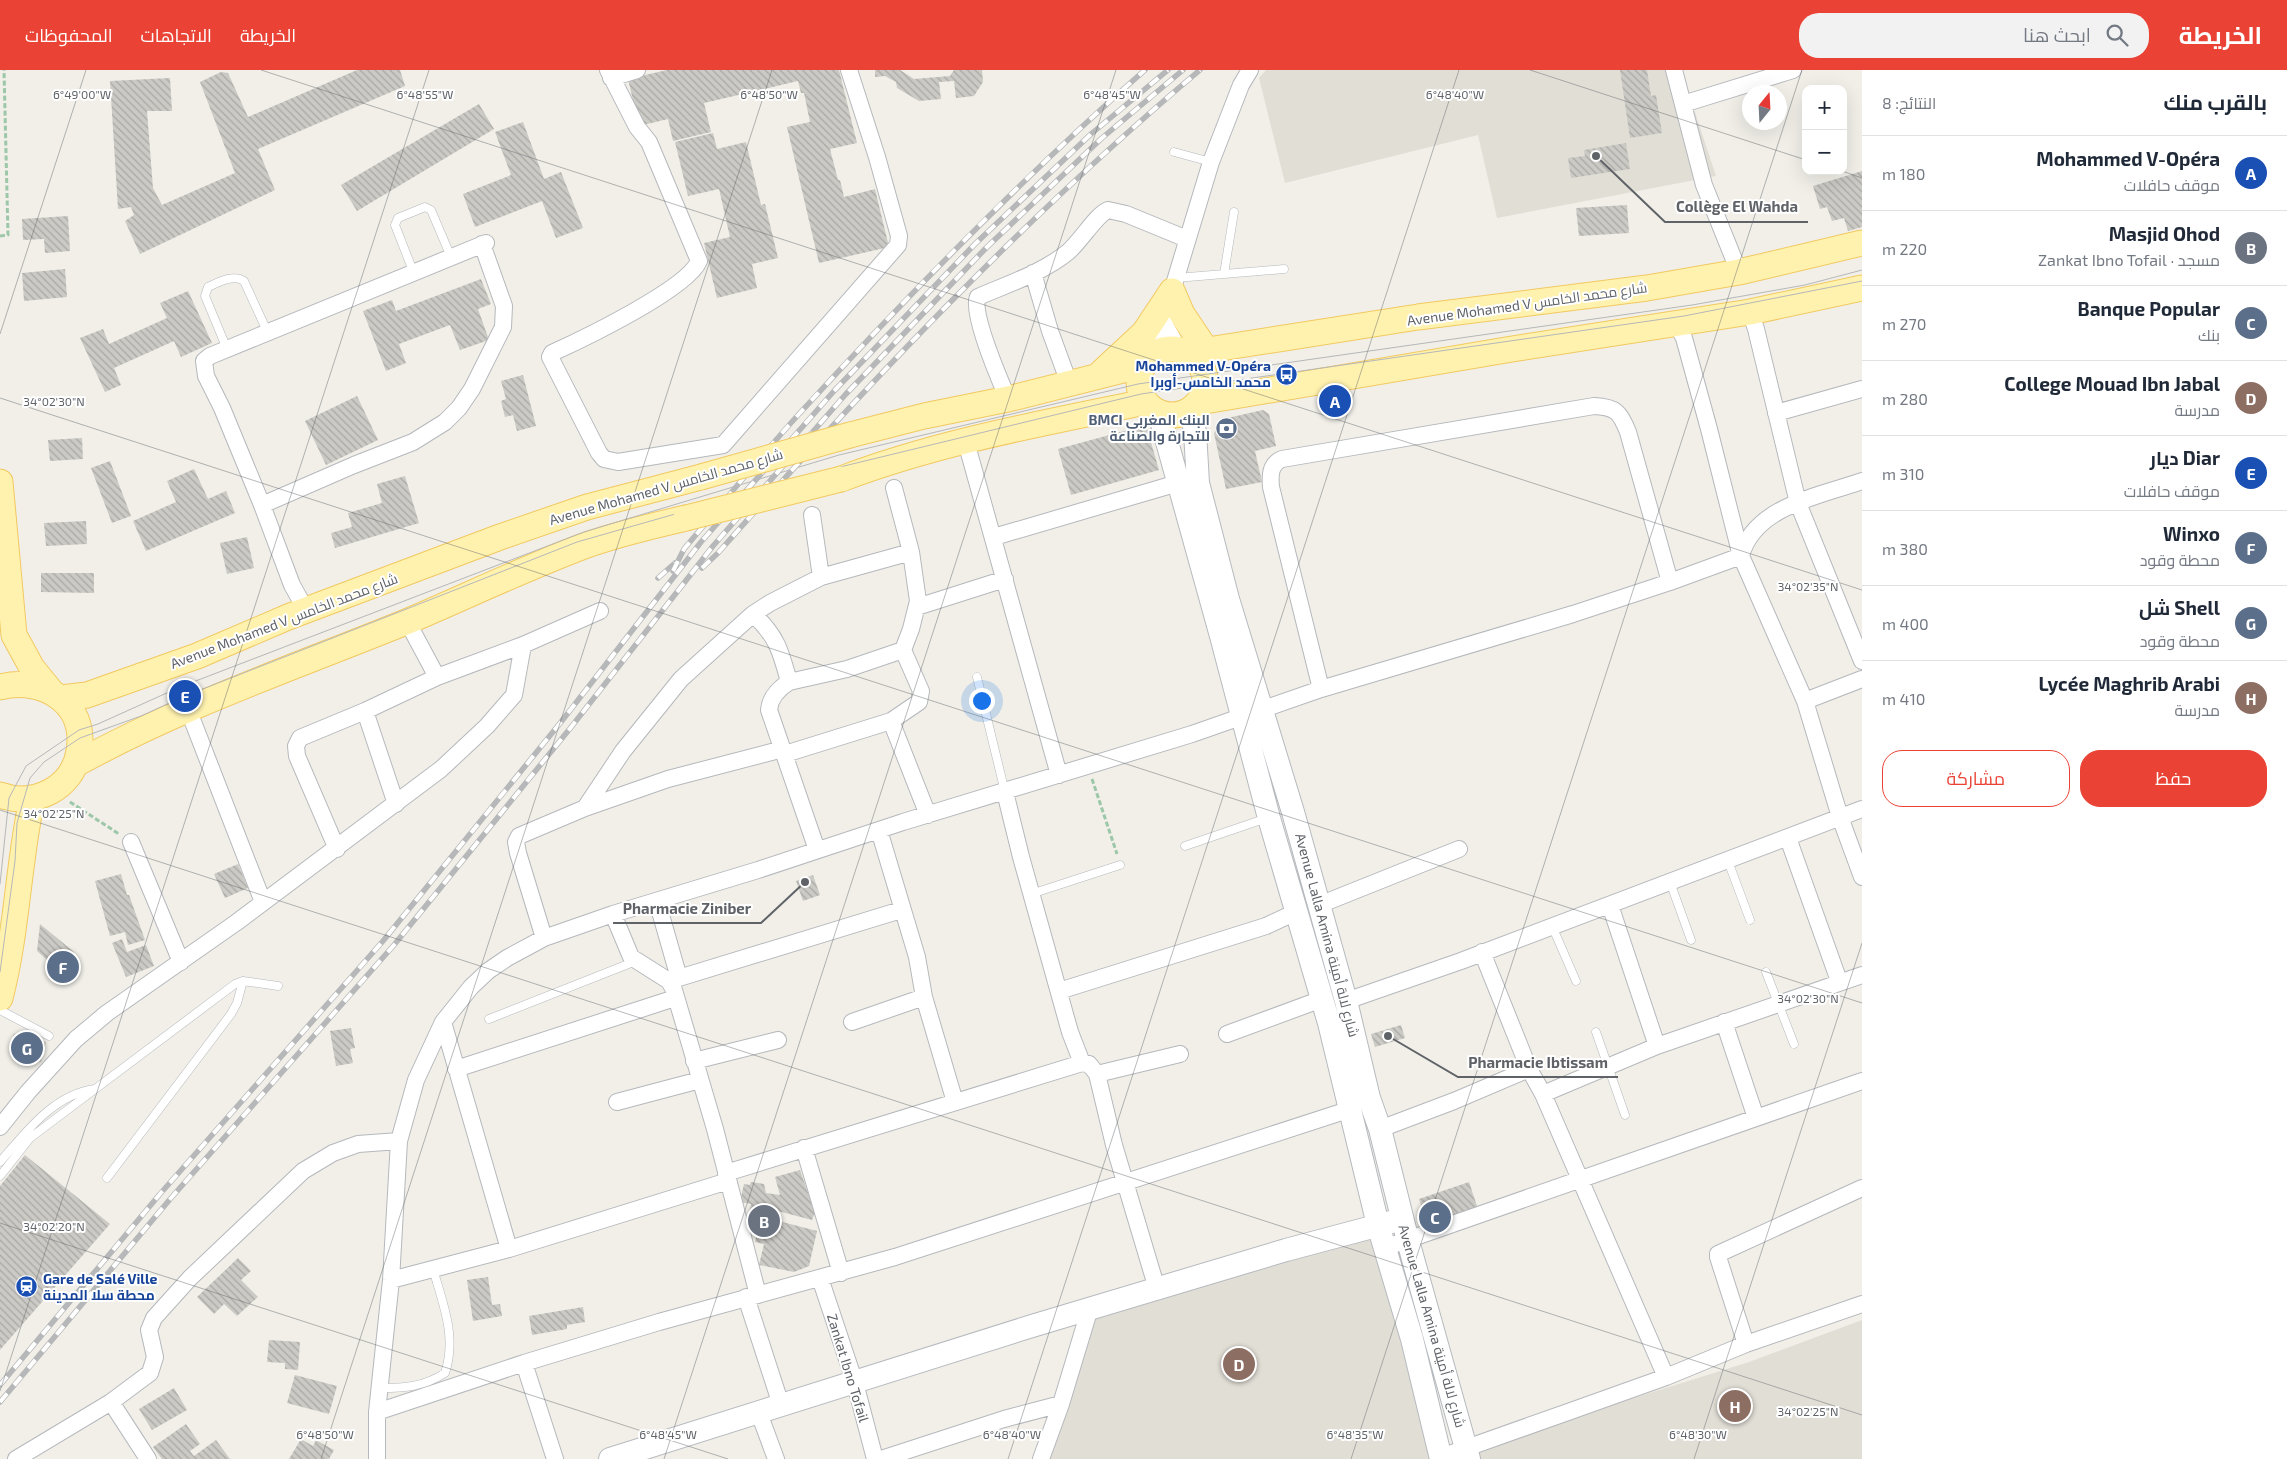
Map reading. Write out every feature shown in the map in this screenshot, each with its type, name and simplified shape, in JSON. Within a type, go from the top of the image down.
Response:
[{"type":"main road","name":"Avenue Mohamed V شارع محمد الخامس","points":[[1192,351],[1418,318],[1647,288],[1739,272],[1862,243]]},
{"type":"main road","points":[[1174,285],[1192,351],[1204,373],[1206,383],[1195,406]]},
{"type":"main road","points":[[1099,375],[1144,333],[1174,285]]},
{"type":"main road","points":[[76,764],[106,747],[188,709],[407,621],[583,547],[640,529],[840,479],[894,460],[966,442],[1152,408],[1170,415],[1180,415],[1195,406],[1512,349],[1750,312],[1862,288]]},
{"type":"main road","points":[[1152,408],[1138,384],[1149,359],[1167,349],[1192,351]]},
{"type":"main road","name":"Avenue Mohamed V شارع محمد الخامس","points":[[55,694],[87,695],[197,656],[288,617],[307,612],[500,537],[587,506],[924,416],[1008,399],[1099,375],[1149,359]]},
{"type":"main road","points":[[0,482],[14,635],[32,668],[72,712],[79,730],[79,751],[76,764],[66,779],[42,795],[26,824],[14,929],[0,998]]},
{"type":"main road","points":[[0,687],[15,683],[33,684],[55,694]]},
{"type":"main road","points":[[0,795],[9,798],[42,795]]},
{"type":"street","points":[[637,70],[610,74],[637,127],[649,142],[698,261],[696,268],[664,295],[552,353],[550,357],[599,453],[604,458],[618,462],[723,445],[898,246],[899,236],[877,157],[849,70]]},
{"type":"street","points":[[1149,359],[1166,325],[1174,285],[1211,162],[1241,85],[1250,70]]},
{"type":"street","points":[[1674,70],[1704,185],[1739,272]]},
{"type":"street","points":[[1683,104],[1793,70]]},
{"type":"street","points":[[1008,399],[991,359],[974,303],[978,298],[1033,273],[1068,252],[1084,237],[1099,216],[1108,210],[1126,214],[1187,239]]},
{"type":"street","points":[[262,506],[354,465],[413,442],[445,422],[459,408],[476,382],[503,327],[504,306],[484,244],[413,271],[227,348],[205,360],[204,369],[262,506],[292,585],[307,612]]},
{"type":"street","points":[[1033,273],[1050,331],[1069,383]]},
{"type":"street","points":[[1750,312],[1756,329],[1798,503],[1862,661]]},
{"type":"street","points":[[1676,323],[1684,338],[1741,556],[1805,701],[1840,817],[1862,877]]},
{"type":"street","points":[[1166,325],[1192,351]]},
{"type":"street","points":[[1776,413],[1862,389]]},
{"type":"street","name":"Avenue Lalla Amina شارع لالة أمينة","points":[[1195,406],[1198,483],[1228,599],[1251,713],[1269,818],[1322,999],[1351,1109],[1378,1226],[1412,1339],[1441,1458]]},
{"type":"street","points":[[1321,689],[1271,487],[1270,475],[1273,465],[1282,459],[1594,406],[1608,407],[1619,414],[1628,432],[1670,582]]},
{"type":"street","name":"Avenue Lalla Amina شارع لالة أمينة","points":[[1152,408],[1178,483],[1221,636],[1251,713],[1319,905],[1346,1001],[1370,1098],[1380,1129],[1402,1219],[1468,1453]]},
{"type":"street","points":[[966,442],[1059,775]]},
{"type":"street","points":[[1741,556],[1746,539],[1758,525],[1798,503],[1862,480]]},
{"type":"street","points":[[994,537],[1178,483]]},
{"type":"street","points":[[544,938],[522,869],[517,840],[525,833],[585,808],[668,779],[784,751],[891,721],[917,704],[921,698],[915,676],[902,650],[917,607],[911,552],[894,488]]},
{"type":"street","points":[[812,515],[821,577]]},
{"type":"street","points":[[585,808],[623,751],[681,679],[753,614],[770,603],[821,577],[911,552]]},
{"type":"street","points":[[377,1459],[377,1412],[391,1280],[399,1141],[416,1080],[443,1022],[460,999],[488,971],[544,938],[613,914],[1192,734],[1321,689],[1573,614],[1741,556]]},
{"type":"street","points":[[917,607],[1005,579]]},
{"type":"street","points":[[337,849],[297,756],[296,746],[300,738],[365,711],[437,677],[523,645],[600,611]]},
{"type":"street","points":[[753,614],[777,641],[788,682]]},
{"type":"street","points":[[407,621],[437,677]]},
{"type":"street","points":[[0,1127],[28,1092],[76,1039],[107,1013],[337,849],[441,769],[506,706],[517,687],[523,645]]},
{"type":"street","points":[[817,850],[784,751],[771,719],[770,702],[781,687],[788,682],[847,669],[902,650]]},
{"type":"street","points":[[1805,701],[1862,679]]},
{"type":"street","points":[[188,709],[263,902]]},
{"type":"street","points":[[365,711],[396,804]]},
{"type":"street","points":[[891,721],[928,815]]},
{"type":"street","points":[[1005,792],[1031,894],[1070,1032],[1082,1063]]},
{"type":"street","points":[[1346,1001],[1610,905],[1862,809]]},
{"type":"street","points":[[879,830],[917,957],[924,997],[955,1102]]},
{"type":"street","points":[[1788,838],[1839,981]]},
{"type":"street","points":[[131,842],[181,962]]},
{"type":"street","points":[[1319,905],[1459,849]]},
{"type":"street","points":[[657,901],[674,979],[675,998],[727,1177],[752,1296],[781,1405]]},
{"type":"street","points":[[1610,905],[1657,1046]]},
{"type":"street","points":[[613,914],[631,957],[674,979],[902,910]]},
{"type":"street","points":[[1059,991],[1266,926],[1296,912]]},
{"type":"street","points":[[1482,952],[1529,1068],[1543,1094],[1666,1377]]},
{"type":"street","points":[[1543,1094],[1657,1046],[1839,981],[1862,975]]},
{"type":"street","points":[[852,1022],[924,997]]},
{"type":"street","points":[[456,1069],[675,998]]},
{"type":"street","points":[[1227,1034],[1322,999]]},
{"type":"street","points":[[443,1022],[509,1249]]},
{"type":"street","points":[[1724,1022],[1756,1118]]},
{"type":"street","points":[[694,1061],[778,1040]]},
{"type":"street","points":[[1097,1074],[1180,1054]]},
{"type":"street","points":[[391,1280],[509,1249],[727,1177],[804,1148],[1082,1063],[1089,1064],[1097,1074],[1114,1145],[1157,1288]]},
{"type":"street","points":[[1380,1129],[1454,1101],[1529,1068]]},
{"type":"street","points":[[617,1102],[700,1080]]},
{"type":"street","points":[[1384,1248],[1862,1081]]},
{"type":"street","points":[[377,1412],[524,1363],[752,1296],[841,1273],[1044,1210],[1126,1181],[1351,1109]]},
{"type":"street","points":[[16,1459],[112,1402],[150,1373],[154,1357],[149,1330],[161,1309],[303,1170],[334,1153],[358,1144],[399,1141]]},
{"type":"street","points":[[804,1148],[841,1273]]},
{"type":"street","points":[[1746,1344],[1718,1254],[1862,1188]]},
{"type":"street","points":[[610,1459],[657,1452],[781,1405],[1090,1308],[1286,1250],[1402,1219]]},
{"type":"street","name":"Zankat Ibno Tofail","points":[[820,1278],[855,1383],[875,1459]]},
{"type":"street","points":[[1441,1458],[1468,1453],[1666,1377],[1746,1344],[1862,1304]]},
{"type":"street","points":[[1042,1459],[1090,1308]]},
{"type":"street","points":[[524,1363],[555,1459]]},
{"type":"street","points":[[112,1402],[148,1459]]},
{"type":"street","points":[[881,1459],[1004,1419],[1061,1404]]},
{"type":"street","points":[[759,1413],[776,1459]]},
{"type":"lane","points":[[1174,152],[1211,162]]},
{"type":"lane","points":[[413,271],[395,225],[398,218],[408,213],[425,207],[431,210],[451,257]]},
{"type":"lane","points":[[1224,274],[1234,212]]},
{"type":"lane","points":[[1174,285],[1224,274],[1284,269]]},
{"type":"lane","points":[[227,348],[205,296],[208,287],[236,277],[242,280],[268,331]]},
{"type":"lane","points":[[977,677],[1005,792]]},
{"type":"lane","points":[[1185,846],[1269,818]]},
{"type":"lane","points":[[1728,861],[1750,920]]},
{"type":"lane","points":[[1031,894],[1120,865]]},
{"type":"lane","points":[[1670,882],[1691,940]]},
{"type":"lane","points":[[1552,926],[1576,980]]},
{"type":"lane","points":[[489,1019],[637,961]]},
{"type":"lane","points":[[1766,972],[1794,1044]]},
{"type":"lane","points":[[0,1176],[30,1138],[235,984],[243,981],[278,986]]},
{"type":"lane","points":[[107,1178],[231,1014],[237,1003],[243,981]]},
{"type":"lane","points":[[0,1010],[49,1036]]},
{"type":"lane","points":[[1596,1032],[1624,1115]]},
{"type":"lane","points":[[0,1162],[31,1126],[67,1097],[84,1090],[96,1088]]},
{"type":"lane","points":[[380,1388],[404,1388],[430,1383],[446,1373],[452,1340],[433,1269]]},
{"type":"path","points":[[0,236],[8,235],[4,70]]},
{"type":"path","points":[[1088,766],[1120,865]]},
{"type":"path","points":[[42,795],[131,842]]},
{"type":"shaded area","points":[[1266,70],[1681,70],[1716,176],[1497,218],[1478,135],[1285,183],[1259,78]]},
{"type":"shaded area","points":[[1372,1230],[1431,1459],[1036,1459],[1090,1313]]},
{"type":"shaded area","points":[[1862,1320],[1862,1459],[1469,1459],[1467,1450],[1749,1362]]},
{"type":"building","points":[[357,70],[400,70],[405,86],[258,149],[275,190],[140,254],[125,221],[134,215],[131,207],[118,209],[110,81],[170,78],[172,111],[147,111],[153,188],[162,205],[235,173],[200,82],[221,72],[228,73],[248,117]]},
{"type":"building","points":[[667,70],[839,70],[857,143],[830,149],[838,180],[840,180],[844,197],[875,189],[889,247],[819,263],[787,127],[810,122],[804,93],[801,93],[798,81],[704,103],[711,132],[673,141],[668,119],[639,126],[628,79]]},
{"type":"building","points":[[875,70],[900,70],[914,79],[950,76],[954,70],[982,70],[983,82],[974,96],[956,98],[954,81],[939,82],[941,99],[919,101],[897,88],[896,82],[885,76],[875,77]]},
{"type":"building","points":[[1620,70],[1647,70],[1651,96],[1656,95],[1662,133],[1630,138]]},
{"type":"building","points":[[479,104],[494,129],[357,211],[341,185]]},
{"type":"building","points":[[523,122],[544,179],[561,172],[583,228],[556,238],[542,201],[475,227],[463,194],[511,175],[495,132]]},
{"type":"building","points":[[713,133],[717,149],[746,142],[761,205],[765,204],[778,258],[752,264],[757,288],[717,298],[704,243],[730,237],[719,189],[688,196],[675,142]]},
{"type":"building","points":[[1626,143],[1630,169],[1571,178],[1568,158],[1585,156],[1584,150]]},
{"type":"building","points":[[1862,171],[1862,227],[1848,231],[1844,218],[1832,221],[1827,207],[1820,209],[1813,186]]},
{"type":"building","points":[[1627,205],[1629,233],[1579,236],[1576,208]]},
{"type":"building","points":[[68,216],[70,251],[45,253],[44,239],[23,240],[22,219]]},
{"type":"building","points":[[65,269],[67,297],[24,301],[22,273]]},
{"type":"building","points":[[481,279],[491,304],[478,309],[489,340],[460,350],[450,325],[399,344],[406,363],[386,371],[363,311],[392,300],[396,311]]},
{"type":"building","points":[[188,291],[212,343],[181,357],[174,341],[114,368],[121,385],[105,392],[80,338],[103,329],[109,344],[167,318],[160,303]]},
{"type":"building","points":[[523,375],[536,426],[517,431],[513,415],[505,417],[501,401],[506,399],[501,381]]},
{"type":"building","points":[[357,396],[378,440],[326,465],[305,421]]},
{"type":"building","points":[[1263,410],[1269,414],[1276,446],[1255,451],[1262,482],[1226,489],[1214,433],[1223,419]]},
{"type":"building","points":[[1146,425],[1159,470],[1071,495],[1058,449]]},
{"type":"building","points":[[82,438],[83,459],[50,461],[48,440]]},
{"type":"building","points":[[110,461],[131,516],[112,523],[91,468]]},
{"type":"building","points":[[194,469],[208,499],[226,491],[235,513],[146,551],[133,521],[176,502],[167,481]]},
{"type":"building","points":[[405,476],[419,523],[335,548],[331,533],[352,527],[348,513],[382,503],[377,484]]},
{"type":"building","points":[[86,521],[87,544],[46,546],[44,523]]},
{"type":"building","points":[[247,537],[254,568],[227,574],[220,543]]},
{"type":"building","points":[[41,573],[94,573],[94,593],[41,592]]},
{"type":"building","points":[[238,864],[248,888],[225,898],[214,874]]},
{"type":"building","points":[[121,874],[127,895],[129,895],[145,940],[128,945],[125,932],[110,936],[95,881]]},
{"type":"building","points":[[813,875],[820,895],[803,901],[796,881]]},
{"type":"building","points":[[40,924],[74,952],[71,982],[37,951]]},
{"type":"building","points":[[122,939],[127,952],[146,945],[154,966],[126,977],[112,943]]},
{"type":"building","points":[[1401,1025],[1405,1038],[1375,1047],[1371,1034]]},
{"type":"building","points":[[351,1028],[355,1048],[350,1049],[353,1063],[336,1066],[330,1031]]},
{"type":"building","points":[[14,1034],[46,1042],[41,1062],[9,1053]]},
{"type":"building","name":"Gare de Salé Ville محطة سلا المدينة","points":[[25,1155],[110,1224],[0,1350],[0,1186]]},
{"type":"building","points":[[800,1170],[815,1213],[812,1220],[774,1210],[771,1219],[817,1231],[809,1266],[794,1272],[759,1265],[764,1244],[755,1242],[759,1226],[747,1223],[751,1204],[740,1202],[744,1184],[750,1185],[751,1182],[764,1184],[766,1193],[780,1195],[775,1177]]},
{"type":"building","points":[[1469,1182],[1478,1209],[1428,1226],[1419,1199]]},
{"type":"building","points":[[238,1258],[251,1271],[241,1280],[258,1297],[237,1316],[224,1304],[214,1314],[197,1297]]},
{"type":"building","points":[[488,1277],[492,1305],[500,1304],[502,1316],[473,1321],[467,1280]]},
{"type":"building","points":[[583,1307],[585,1322],[567,1325],[567,1329],[532,1335],[529,1316]]},
{"type":"building","points":[[269,1340],[300,1342],[298,1370],[285,1369],[285,1363],[267,1362]]},
{"type":"building","points":[[295,1375],[337,1386],[329,1414],[287,1403]]},
{"type":"building","points":[[174,1388],[187,1410],[152,1430],[139,1409]]},
{"type":"building","points":[[186,1424],[200,1444],[190,1451],[194,1456],[216,1440],[230,1459],[162,1459],[153,1447]]},
{"type":"building","points":[[301,1439],[313,1446],[316,1440],[334,1450],[329,1459],[289,1459]]},
{"type":"tram line","points":[[0,884],[9,798],[26,766],[79,730],[98,724],[180,687],[584,532],[839,455],[1138,384],[1692,305],[1805,285],[1862,270]]},
{"type":"tram line","points":[[0,972],[15,861],[17,823],[30,778],[44,762],[80,738],[141,716],[185,696],[577,542],[840,467],[1141,394],[1684,316],[1862,281]]},
{"type":"railway","points":[[673,571],[684,549],[755,464],[882,325],[1011,194],[1145,70]]},
{"type":"railway","points":[[0,1385],[160,1194],[383,941],[561,722],[701,542],[834,391],[975,244],[1091,134],[1168,70]]},
{"type":"railway","points":[[0,1402],[171,1198],[394,945],[572,726],[713,546],[845,395],[986,248],[1102,138],[1183,70]]},
{"type":"railway","points":[[702,568],[718,553],[832,426],[950,302],[1072,183],[1200,70]]},
{"type":"railway","points":[[658,578],[675,563]]},
{"type":"place","name":"Collège El Wahda","points":[[1596,156]]},
{"type":"place","name":"Mohammed V-Opéra محمد الخامس-أوبرا","points":[[1287,374]]},
{"type":"place","name":"Mohammed V-Opéra","points":[[1335,401]]},
{"type":"place","name":"BMCI البنك المغربي للتجارة والصناعة","points":[[1226,428]]},
{"type":"place","name":"Diar ديار","points":[[185,696]]},
{"type":"place","name":"Pharmacie Ziniber","points":[[805,882]]},
{"type":"place","name":"Winxo","points":[[63,967]]},
{"type":"place","name":"Pharmacie Ibtissam","points":[[1388,1036]]},
{"type":"place","name":"Shell شل","points":[[27,1048]]},
{"type":"place","name":"Banque Popular","points":[[1435,1217]]},
{"type":"place","name":"Masjid Ohod","points":[[764,1221]]},
{"type":"place","name":"Gare de Salé Ville محطة سلا المدينة","points":[[27,1287]]},
{"type":"place","name":"College Mouad Ibn Jabal","points":[[1239,1364]]},
{"type":"place","name":"Lycée Maghrib Arabi","points":[[1735,1406]]}]
